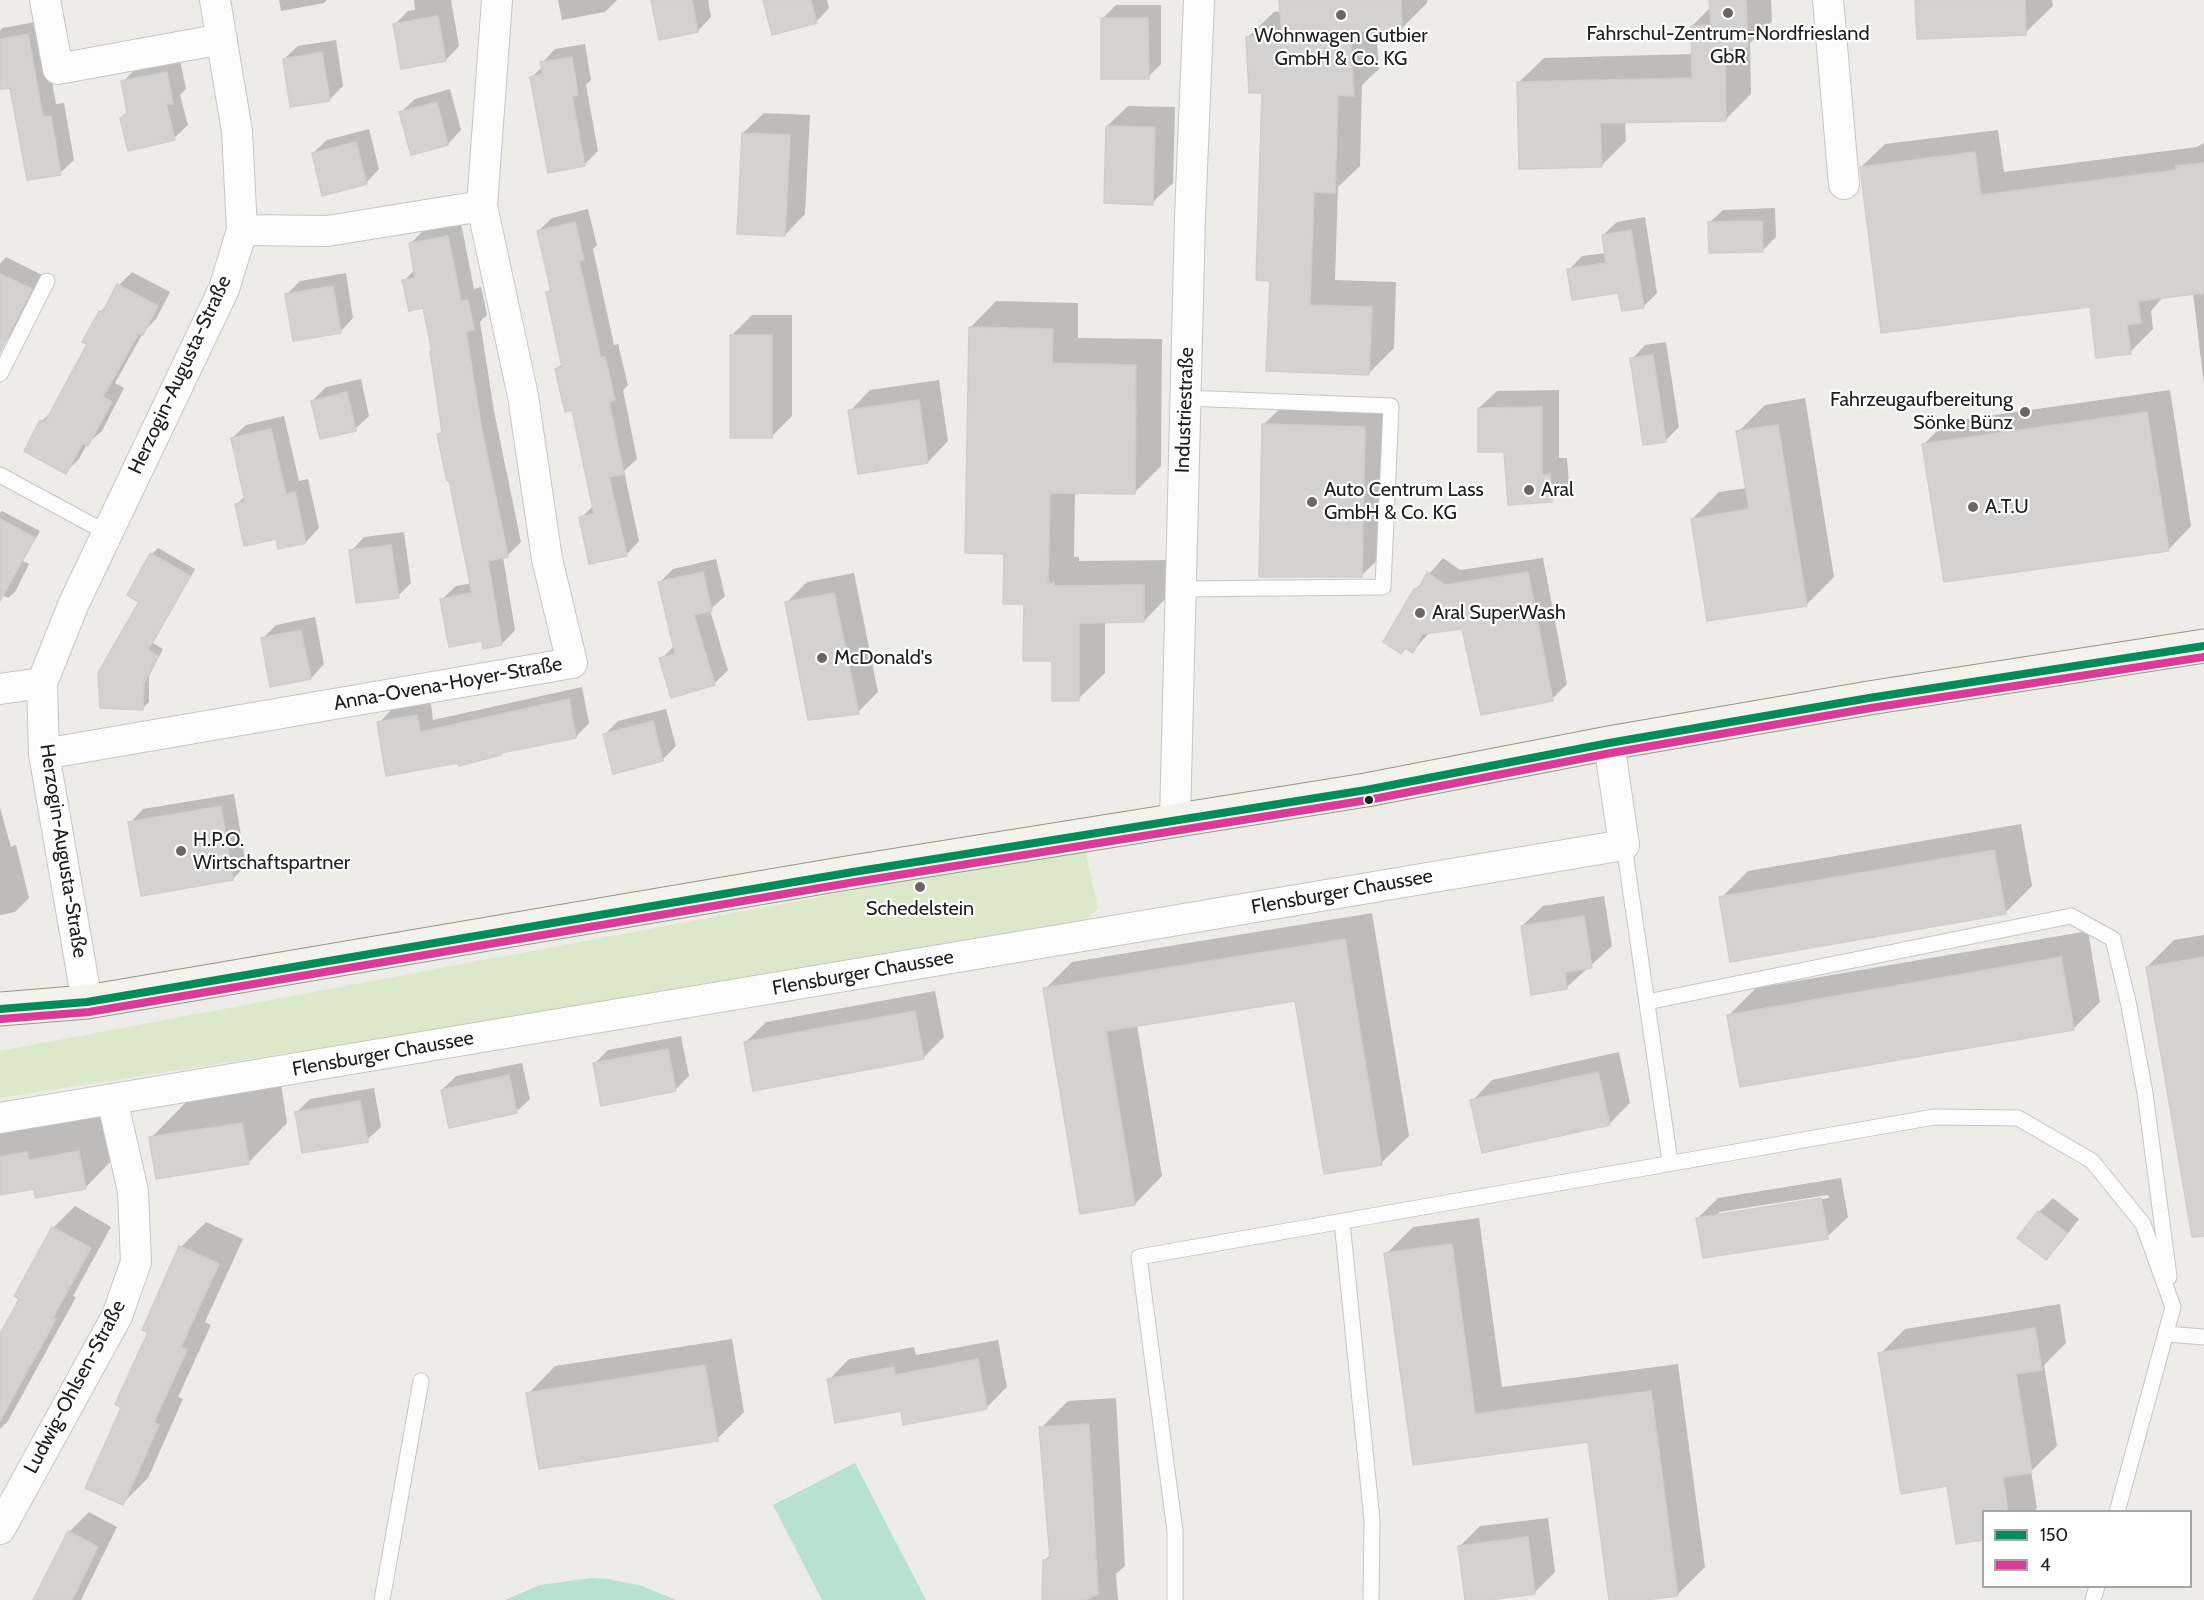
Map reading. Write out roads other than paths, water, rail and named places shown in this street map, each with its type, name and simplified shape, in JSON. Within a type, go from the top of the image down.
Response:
[{"type":"main road","points":[[0,1009],[87,1002],[1175,819],[1366,790],[1609,743],[1869,698],[2204,646]]},
{"type":"street","points":[[45,0],[58,69],[222,39]]},
{"type":"street","name":"Herzogin-Augusta-Straße","points":[[87,1002],[44,754],[42,683],[74,603],[106,533],[224,289],[242,230],[237,131],[215,0]]},
{"type":"street","name":"Anna-Ovena-Hoyer-Straße","points":[[44,754],[572,663],[547,559],[523,396],[482,206],[497,0]]},
{"type":"street","name":"Industriestraße","points":[[1175,819],[1190,217],[1199,0]]},
{"type":"street","points":[[1828,0],[1844,184]]},
{"type":"street","points":[[242,230],[327,231],[482,206]]},
{"type":"street","points":[[0,688],[42,683]]},
{"type":"street","points":[[1609,743],[1624,845]]},
{"type":"street","name":"Flensburger Chaussee","points":[[0,1118],[1624,845]]},
{"type":"street","name":"Ludwig-Ohlsen-Straße","points":[[0,1529],[117,1316],[136,1263],[134,1191],[112,1099]]},
{"type":"lane","points":[[0,374],[47,281]]},
{"type":"lane","points":[[1180,589],[1383,587],[1391,406],[1185,398]]},
{"type":"lane","points":[[0,475],[106,533]]},
{"type":"lane","points":[[1624,845],[1670,1162]]},
{"type":"lane","points":[[1647,1002],[2071,916],[2113,939],[2129,1006],[2145,1093],[2173,1307],[2118,1510]]},
{"type":"lane","points":[[1175,1600],[1175,1531],[1138,1257],[1934,1117],[2018,1118],[2092,1161],[2143,1224],[2173,1307]]},
{"type":"lane","points":[[1342,1222],[1372,1520],[1371,1600]]},
{"type":"lane","points":[[2166,1334],[2204,1337]]},
{"type":"lane","points":[[382,1600],[421,1381]]},
{"type":"place","name":"Fahrschul-Zentrum-Nordfriesland GbR","points":[[1728,13]]},
{"type":"place","name":"Wohnwagen Gutbier GmbH & Co. KG","points":[[1341,15]]},
{"type":"place","name":"Fahrzeugaufbereitung Sönke Bünz","points":[[2025,412]]},
{"type":"place","name":"Aral","points":[[1529,490]]},
{"type":"place","name":"Auto Centrum Lass GmbH & Co. KG","points":[[1312,502]]},
{"type":"place","name":"A.T.U","points":[[1973,507]]},
{"type":"place","name":"Aral SuperWash","points":[[1420,613]]},
{"type":"place","name":"McDonald's","points":[[822,658]]},
{"type":"place","name":"H.P.O. Wirtschaftspartner","points":[[181,851]]},
{"type":"place","name":"Schedelstein","points":[[920,887]]}]
